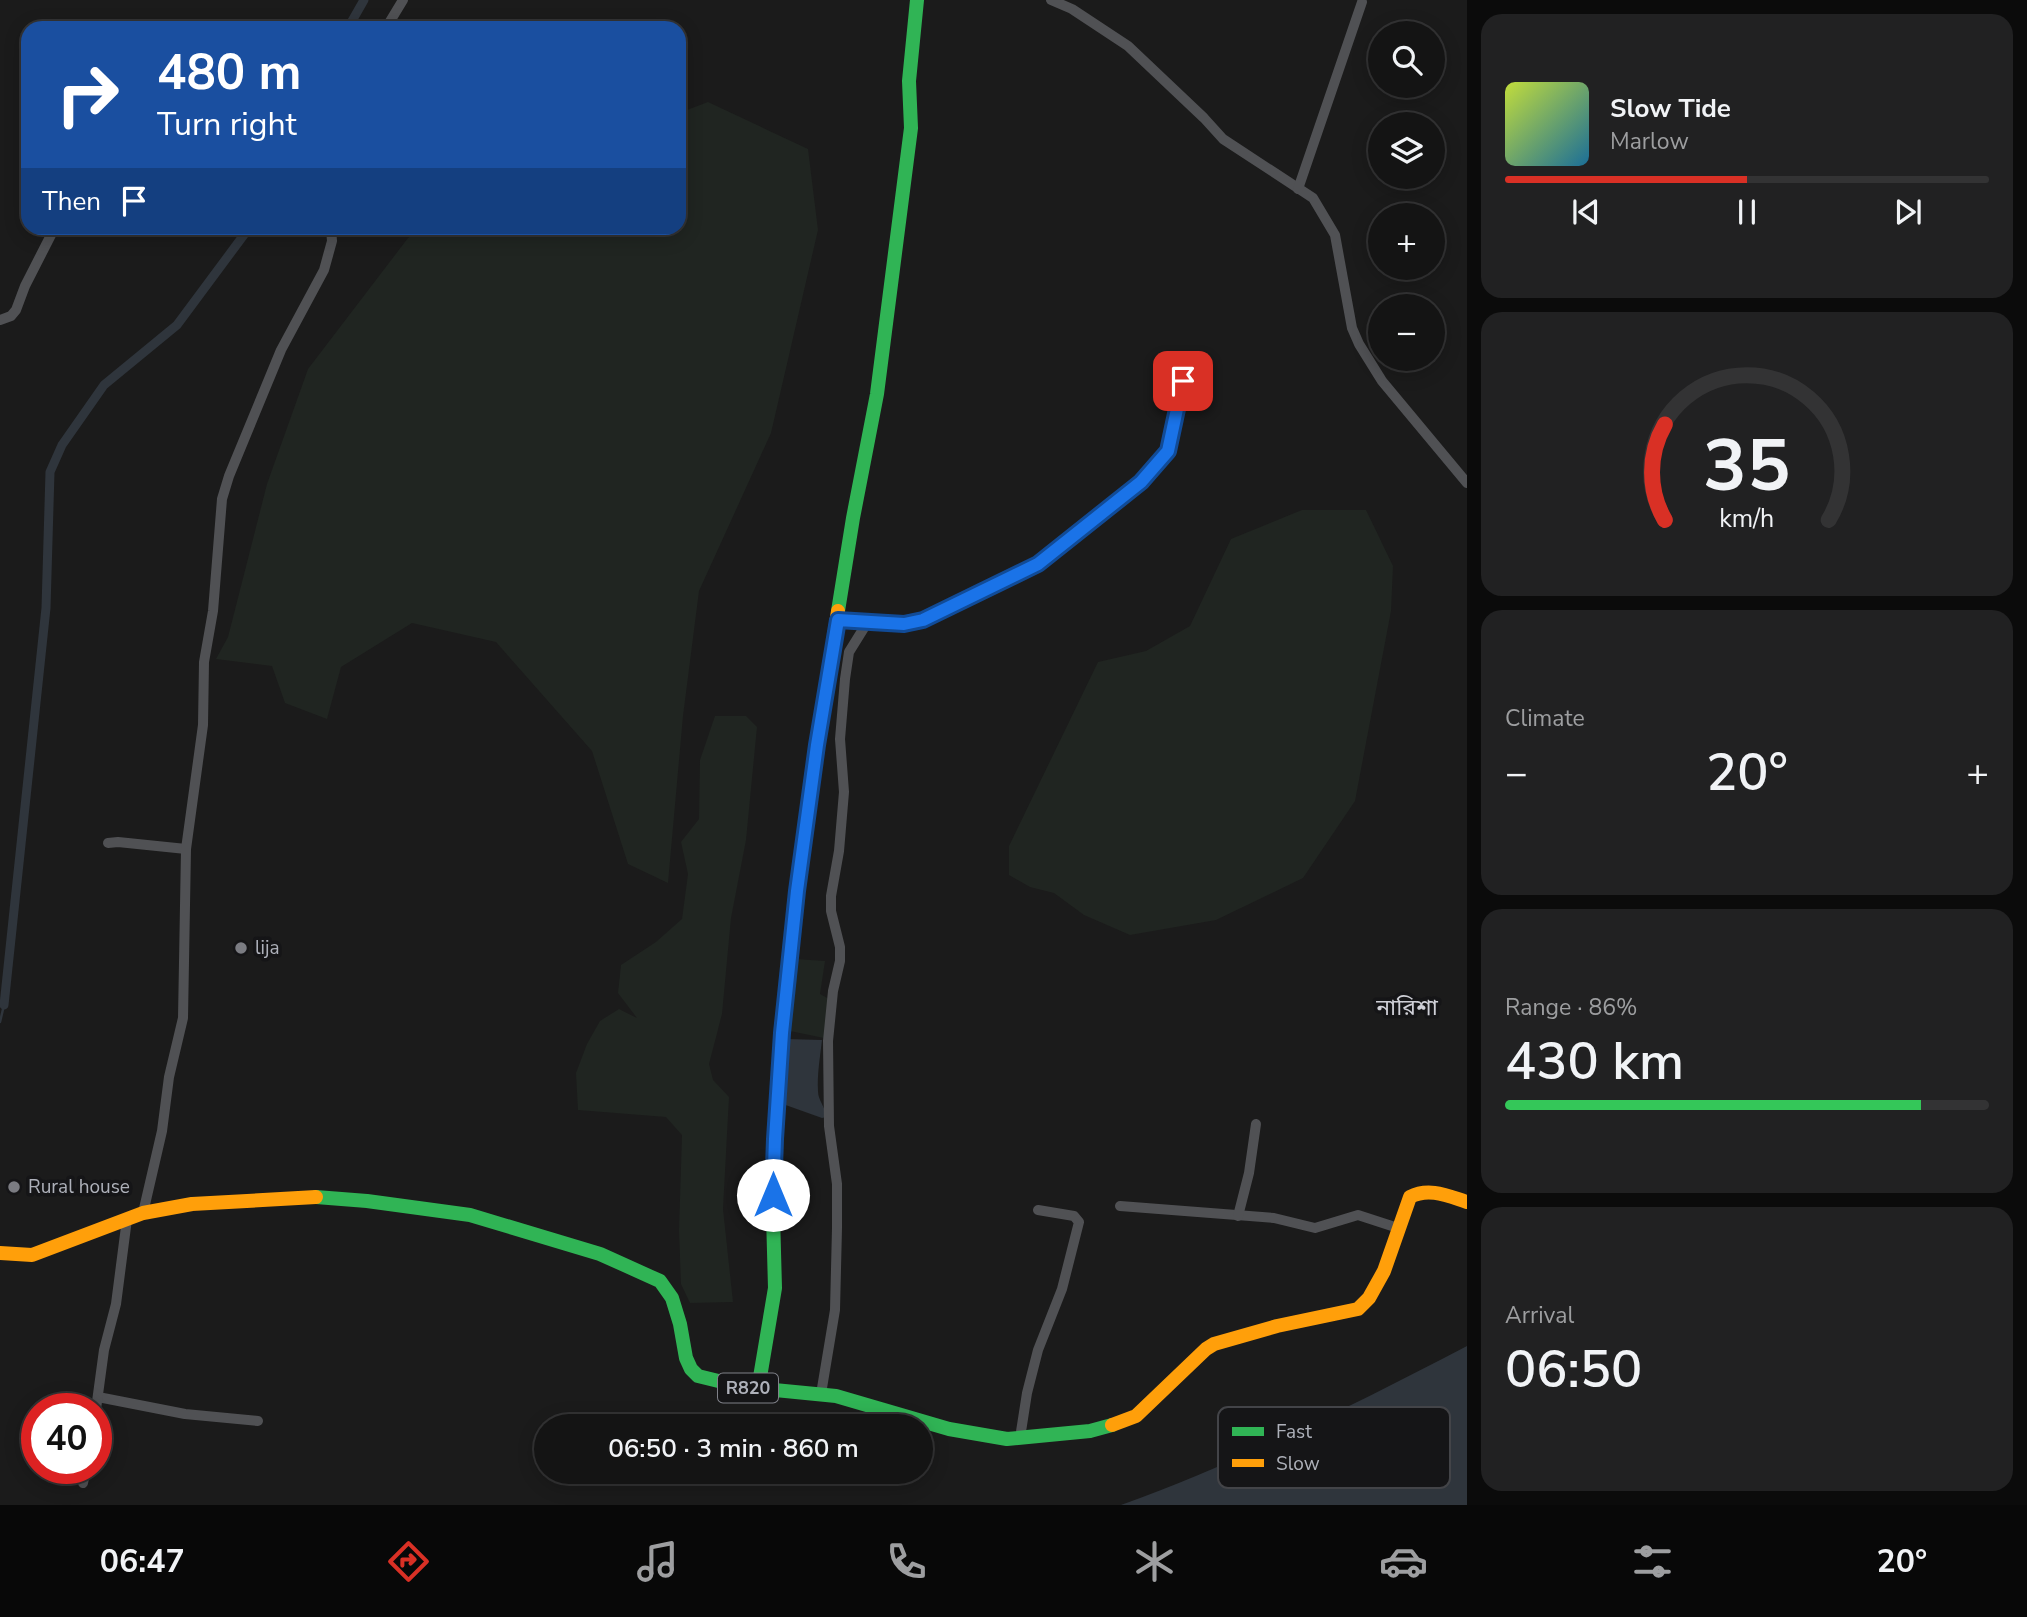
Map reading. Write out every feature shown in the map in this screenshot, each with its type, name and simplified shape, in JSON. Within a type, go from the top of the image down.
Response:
[{"type":"main road","points":[[758,1389],[775,1288],[772,1178],[782,1033],[797,891],[853,517],[877,394],[911,128],[909,81],[917,0]]},
{"type":"main road","name":"R820","points":[[0,1253],[32,1255],[143,1213],[192,1204],[315,1197],[367,1200],[471,1215],[600,1254],[660,1281],[672,1298],[686,1358],[698,1376],[758,1389],[821,1394],[949,1429],[1007,1439],[1108,1427],[1136,1416],[1214,1344],[1277,1326],[1358,1309],[1373,1293],[1383,1274],[1410,1197],[1430,1191],[1467,1202]]},
{"type":"street","points":[[390,21],[403,0]]},
{"type":"street","points":[[1051,0],[1072,9],[1128,46],[1223,139],[1313,198],[1335,235],[1352,328],[1359,344],[1382,380],[1467,483]]},
{"type":"street","points":[[1298,189],[1362,2]]},
{"type":"street","points":[[0,320],[11,316],[16,310],[51,235]]},
{"type":"street","points":[[143,1213],[162,1131],[169,1077],[183,1018],[186,849],[203,725],[204,662],[213,611],[222,499],[281,350],[324,270],[332,235]]},
{"type":"street","points":[[838,620],[904,624],[923,620],[1038,564],[1141,482],[1168,451],[1183,381]]},
{"type":"street","points":[[821,1394],[835,1310],[837,1184],[829,1126],[828,1041],[833,991],[840,961],[840,947],[831,911],[831,895],[839,850],[844,792],[840,738],[849,652],[867,623]]},
{"type":"street","points":[[108,843],[186,849]]},
{"type":"street","points":[[1238,1216],[1249,1172],[1256,1124]]},
{"type":"street","points":[[1120,1206],[1274,1218],[1315,1228],[1358,1215],[1398,1228]]},
{"type":"street","points":[[1020,1438],[1035,1360],[1062,1289],[1079,1222],[1074,1216],[1038,1210]]},
{"type":"street","points":[[99,1393],[104,1350],[116,1304],[127,1219]]},
{"type":"street","points":[[112,1400],[185,1414],[257,1421]]},
{"type":"shaded area","points":[[708,102],[808,149],[818,230],[771,433],[699,591],[683,716],[668,883],[628,864],[592,751],[496,642],[412,623],[341,667],[327,719],[285,703],[272,666],[216,659],[228,637],[267,484],[308,369],[408,238],[412,235],[686,235],[686,110]]},
{"type":"shaded area","points":[[1302,510],[1366,510],[1393,566],[1391,611],[1355,801],[1303,878],[1216,920],[1130,935],[1084,915],[1054,893],[1030,887],[1009,875],[1009,846],[1098,662],[1146,651],[1190,626],[1231,539]]},
{"type":"shaded area","points":[[715,716],[746,716],[757,727],[746,840],[731,918],[722,1014],[709,1064],[713,1080],[729,1097],[723,1209],[733,1302],[690,1303],[681,1284],[679,1231],[682,1135],[666,1117],[578,1110],[576,1073],[587,1044],[600,1021],[619,1009],[637,1018],[618,993],[621,965],[656,942],[682,919],[688,874],[681,842],[699,819],[700,760]]},
{"type":"shaded area","points":[[796,959],[825,961],[820,994],[831,1000],[824,1038],[785,1030]]},
{"type":"shaded area","points":[[785,1039],[822,1040],[818,1091],[826,1117],[822,1118],[780,1103]]},
{"type":"shaded area","points":[[1467,1346],[1467,1505],[1121,1505],[1218,1466],[1218,1488],[1450,1488],[1450,1407],[1347,1407]]},
{"type":"waterway","points":[[352,21],[364,0]]},
{"type":"waterway","points":[[4,1005],[46,608],[50,472],[62,445],[104,385],[177,325],[244,235]]},
{"type":"waterway","points":[[0,1022],[4,1005]]},
{"type":"traffic: fast","points":[[838,611],[877,394],[911,128],[909,81],[917,0]]},
{"type":"traffic: fast","points":[[758,1389],[775,1288],[772,1178],[782,1033],[795,913]]},
{"type":"traffic: fast","points":[[316,1197],[470,1215],[600,1254],[660,1281],[672,1298],[686,1358],[698,1376],[743,1387],[836,1396],[949,1429],[1007,1439],[1090,1431],[1112,1425]]},
{"type":"traffic: slow","points":[[795,913],[838,611]]},
{"type":"traffic: slow","points":[[1112,1425],[1136,1416],[1214,1344],[1277,1326],[1358,1309],[1369,1298],[1384,1271],[1410,1197],[1431,1193],[1467,1202]]},
{"type":"traffic: slow","points":[[0,1253],[32,1255],[143,1213],[192,1204],[316,1197]]},
{"type":"place","name":"lija","points":[[241,948]]},
{"type":"place","name":"Rural house","points":[[14,1187]]},
{"type":"district","name":"নারিশা","points":[[1407,1007]]},
{"type":"route","points":[[773,1195],[782,1033],[797,891],[838,620],[904,624],[923,620],[1038,564],[1141,482],[1168,451],[1183,381]]}]
